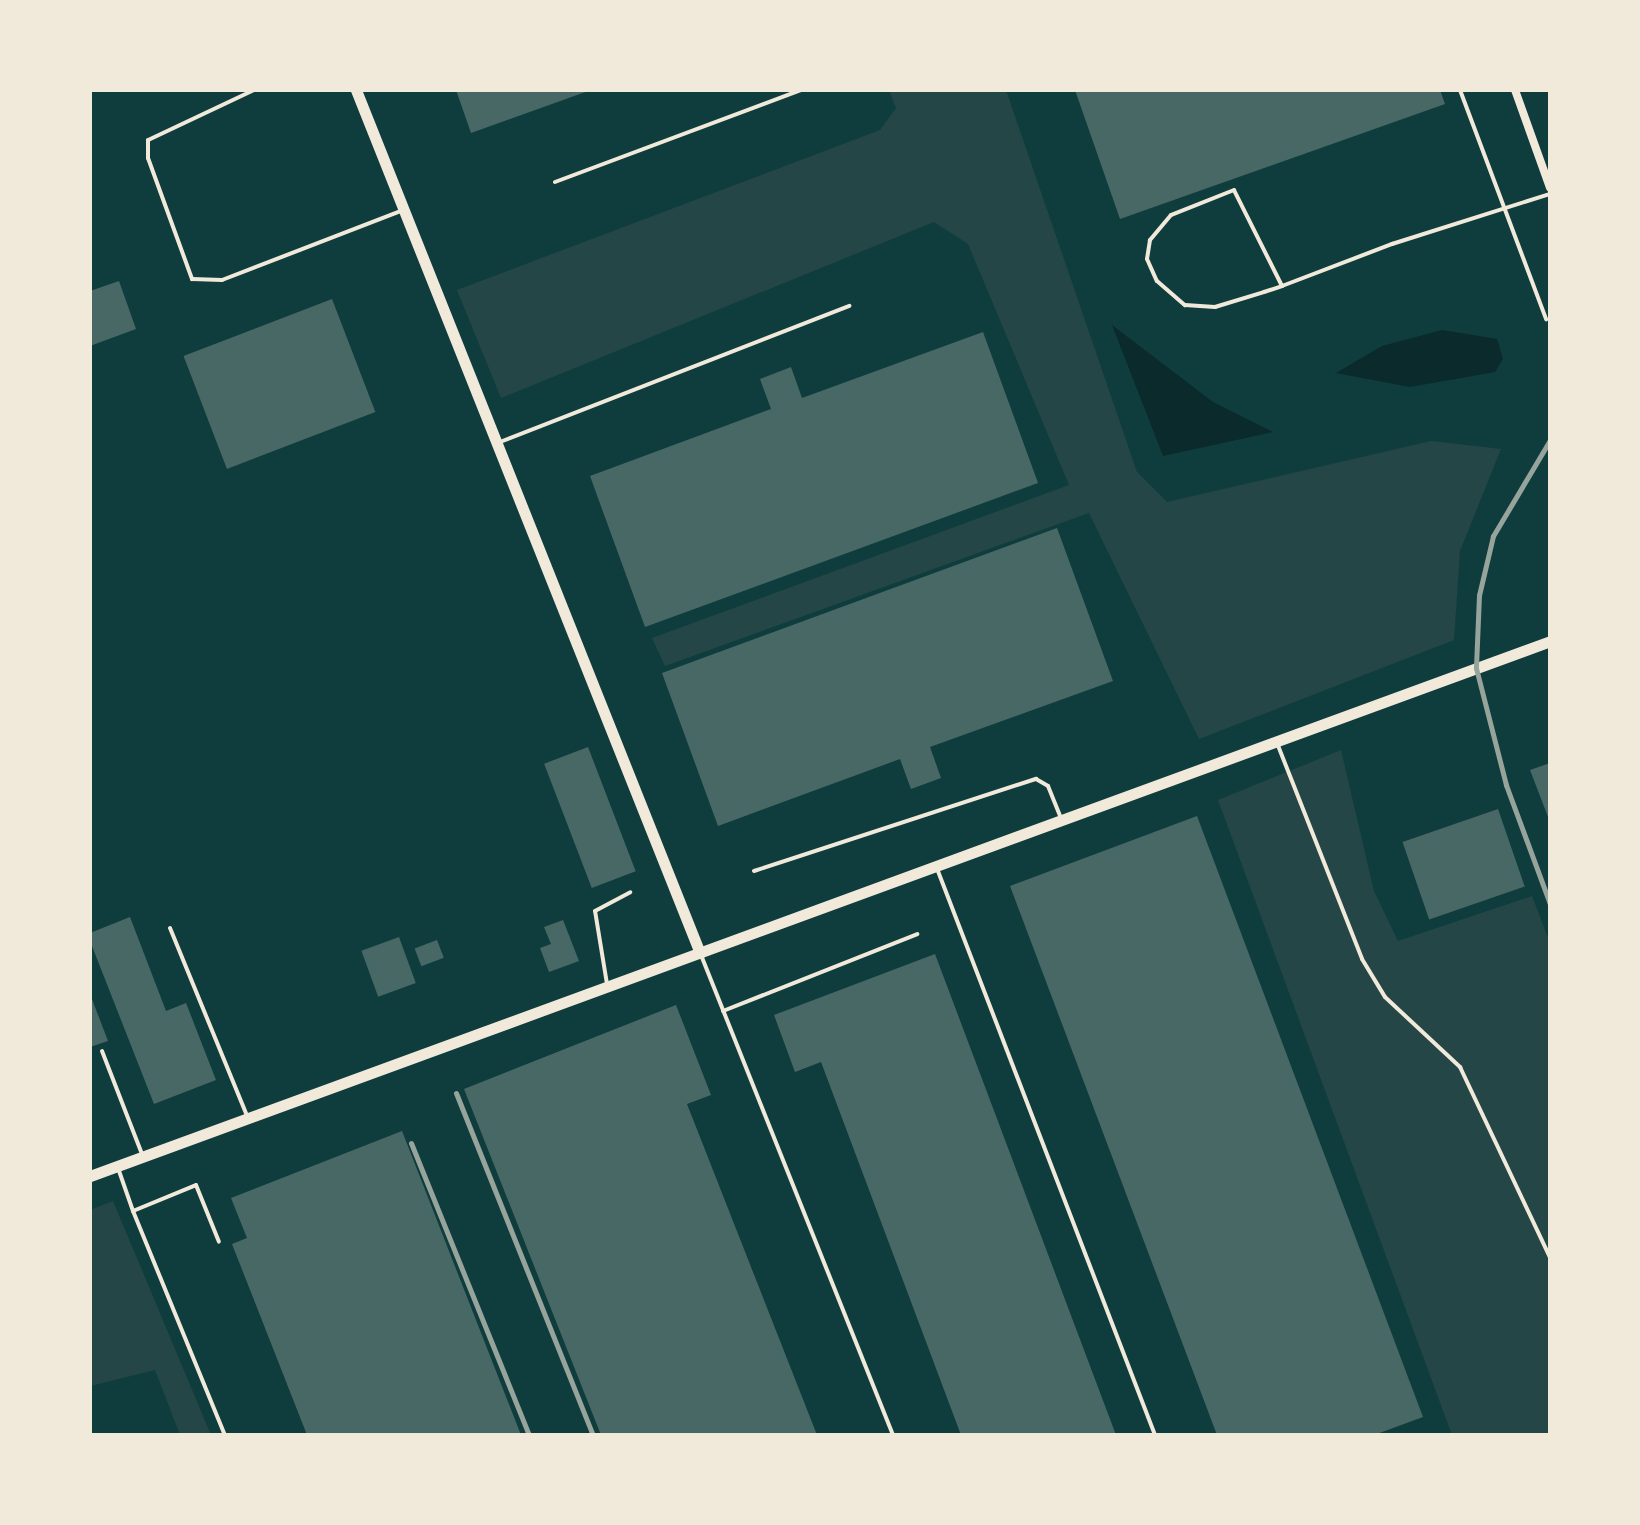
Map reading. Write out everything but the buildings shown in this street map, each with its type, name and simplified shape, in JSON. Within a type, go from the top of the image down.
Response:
[{"type":"street","points":[[356,90],[494,445],[700,953]]},
{"type":"street","points":[[1515,90],[1550,191]]},
{"type":"street","points":[[90,1176],[1550,641]]},
{"type":"lane","points":[[254,90],[148,140],[148,158],[192,279],[222,280],[401,211]]},
{"type":"lane","points":[[555,182],[801,90]]},
{"type":"lane","points":[[1460,90],[1546,319]]},
{"type":"lane","points":[[1282,286],[1234,190],[1171,215],[1150,240],[1147,259],[1157,281],[1185,305],[1215,307],[1282,286],[1503,210],[1550,191]]},
{"type":"lane","points":[[494,445],[849,306]]},
{"type":"lane","points":[[1276,741],[1362,959],[1385,997],[1460,1067],[1550,1257]]},
{"type":"lane","points":[[754,871],[1036,779],[1048,786],[1062,820]]},
{"type":"lane","points":[[936,866],[1155,1435]]},
{"type":"lane","points":[[608,987],[595,911],[630,892]]},
{"type":"lane","points":[[170,928],[248,1118]]},
{"type":"lane","points":[[723,1011],[917,934]]},
{"type":"lane","points":[[700,953],[893,1435]]},
{"type":"lane","points":[[102,1051],[143,1157]]},
{"type":"lane","points":[[117,1166],[225,1435]]},
{"type":"lane","points":[[133,1211],[196,1185],[219,1242]]},
{"type":"shaded area","points":[[889,90],[1006,90],[1137,472],[1167,502],[1431,441],[1501,449],[1460,551],[1454,640],[1199,739],[1089,513],[665,666],[652,638],[1069,485],[968,244],[934,222],[501,398],[457,290],[880,130],[896,108]]},
{"type":"shaded area","points":[[1112,325],[1213,402],[1273,432],[1163,456]]},
{"type":"shaded area","points":[[1442,330],[1497,339],[1503,359],[1495,372],[1410,387],[1336,373],[1382,346]]},
{"type":"shaded area","points":[[1341,750],[1374,891],[1398,941],[1532,896],[1550,943],[1550,1435],[1452,1435],[1218,800]]},
{"type":"shaded area","points":[[113,1201],[211,1435],[180,1435],[155,1370],[90,1386],[90,1210]]},
{"type":"railway","points":[[1550,440],[1493,536],[1479,595],[1476,668],[1506,785],[1550,904]]},
{"type":"railway","points":[[456,1093],[593,1435]]},
{"type":"railway","points":[[411,1143],[529,1435]]}]
